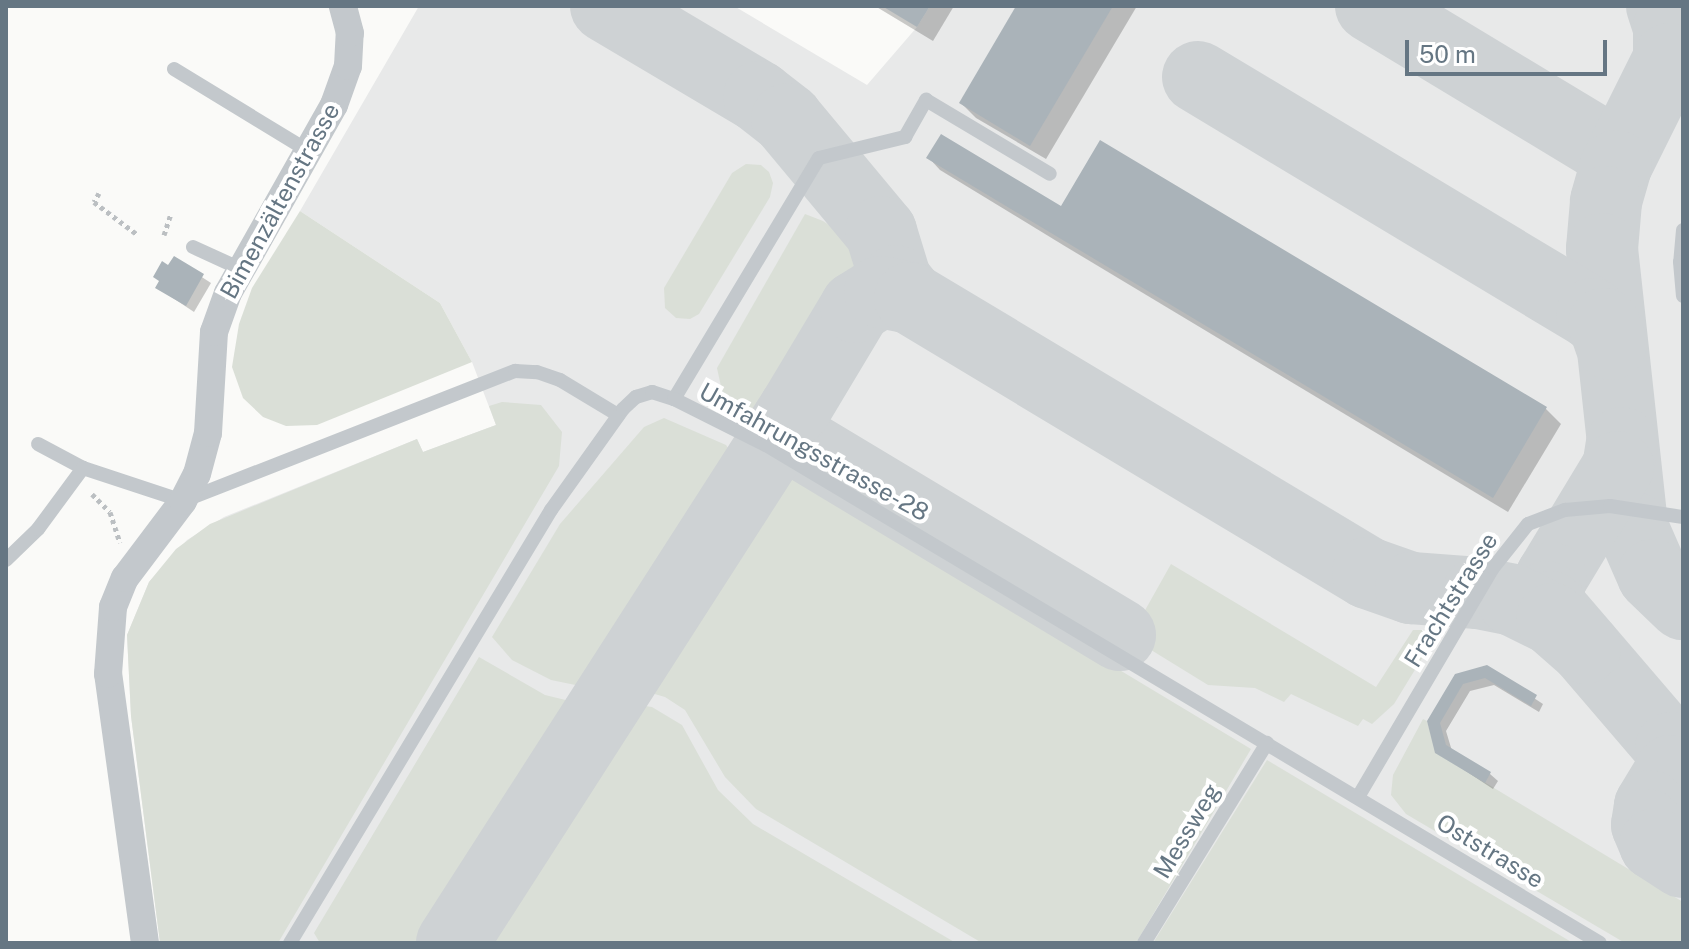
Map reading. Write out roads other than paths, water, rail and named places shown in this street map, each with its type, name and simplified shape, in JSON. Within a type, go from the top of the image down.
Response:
[{"type":"street","name":"Bimenzältenstrasse","points":[[145,943],[108,674],[113,607],[125,578],[183,501],[197,474],[208,433],[214,332],[241,269],[334,105],[348,66],[350,33],[343,6]]},
{"type":"lane","points":[[174,69],[310,152]]},
{"type":"lane","points":[[674,399],[819,158],[905,137],[926,100],[1050,174]]},
{"type":"lane","points":[[1683,230],[1680,262],[1683,296]]},
{"type":"lane","points":[[193,247],[241,269]]},
{"type":"lane","points":[[38,444],[79,474],[183,501],[515,371],[537,372],[560,380],[618,415]]},
{"type":"lane","name":"Umfahrungsstrasse-28","points":[[290,943],[551,510],[618,415],[644,394],[674,399],[766,445],[1358,797]]},
{"type":"lane","points":[[6,560],[38,529],[79,474]]},
{"type":"lane","name":"Frachtstrasse","points":[[1358,797],[1493,568],[1528,524],[1565,510],[1610,506],[1683,517]]},
{"type":"lane","name":"Messweg","points":[[1144,943],[1267,743]]},
{"type":"lane","name":"Oststrasse","points":[[1358,797],[1600,943]]}]
